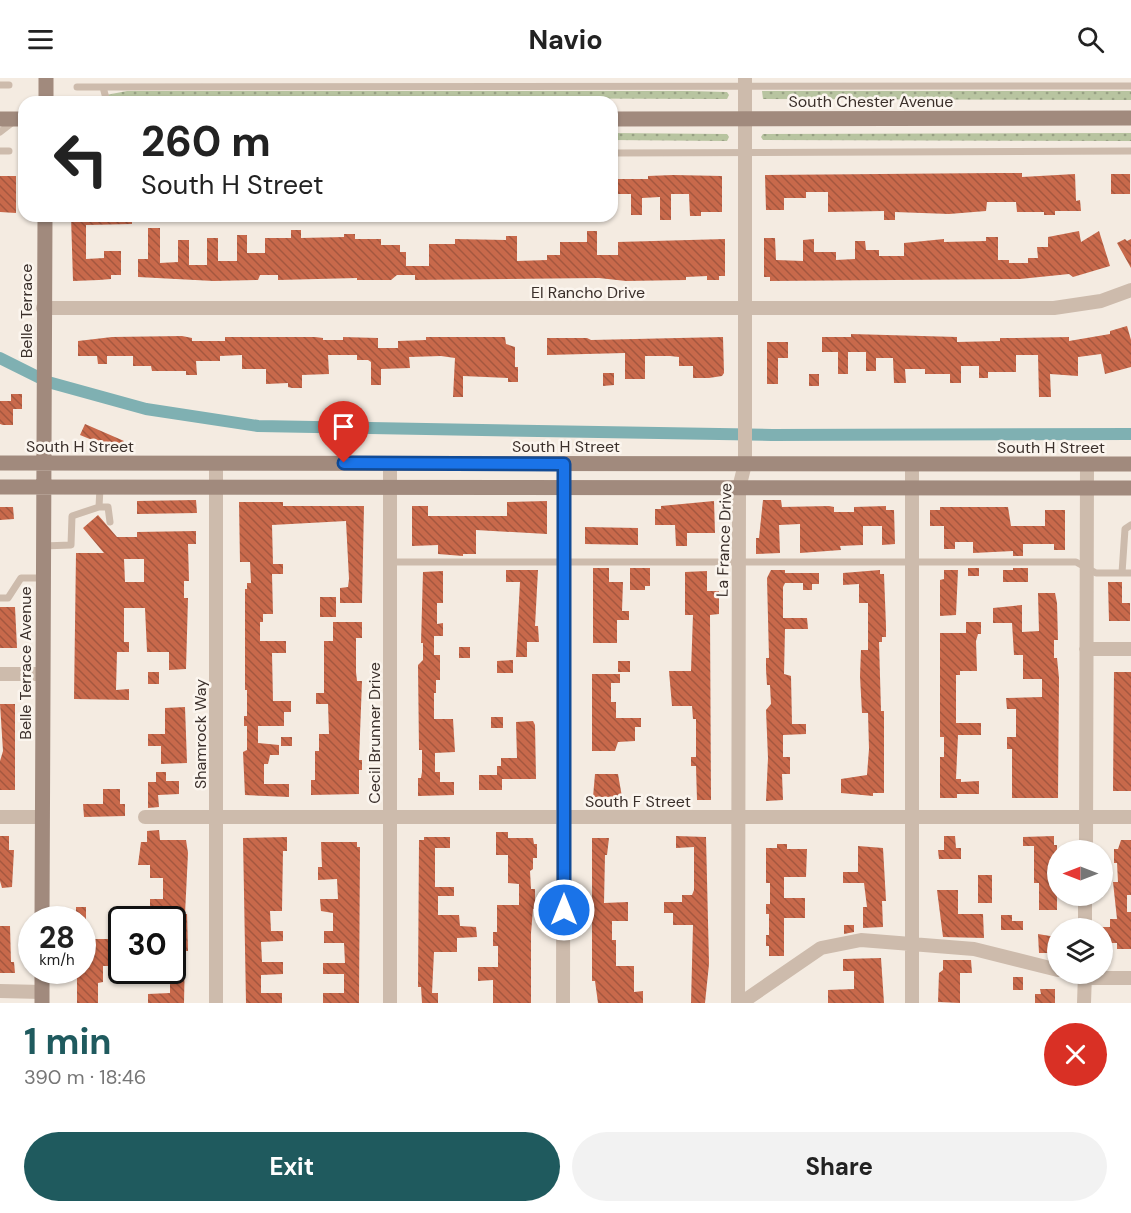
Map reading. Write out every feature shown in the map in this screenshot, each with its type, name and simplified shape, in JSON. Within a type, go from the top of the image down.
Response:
[{"type":"street","points":[[46,78],[46,96]]},
{"type":"street","name":"La France Drive","points":[[740,1003],[738,561],[739,488],[745,464],[745,82]]},
{"type":"street","name":"South Chester Avenue","points":[[618,119],[1131,118]]},
{"type":"street","points":[[0,119],[18,119]]},
{"type":"street","name":"Belle Terrace","points":[[44,406],[45,222]]},
{"type":"street","name":"El Rancho Drive","points":[[43,308],[1054,308],[1101,301],[1131,290]]},
{"type":"street","name":"Belle Terrace Avenue","points":[[42,906],[44,406]]},
{"type":"street","name":"South H Street","points":[[0,463],[216,465],[390,463],[1131,464]]},
{"type":"street","name":"Cecil Brunner Drive","points":[[390,463],[390,1003]]},
{"type":"street","points":[[563,1003],[564,464]]},
{"type":"street","name":"Shamrock Way","points":[[216,465],[216,1003]]},
{"type":"street","points":[[912,465],[912,1003]]},
{"type":"street","points":[[1086,840],[1087,465]]},
{"type":"street","points":[[0,487],[1131,488]]},
{"type":"street","points":[[1086,649],[1131,649]]},
{"type":"street","points":[[0,674],[43,674]]},
{"type":"street","points":[[0,817],[42,817]]},
{"type":"street","name":"South F Street","points":[[145,817],[1131,817]]},
{"type":"street","points":[[740,1003],[821,948],[861,940],[974,949],[1047,967]]},
{"type":"street","points":[[1113,977],[1131,978]]},
{"type":"street","points":[[1081,984],[1084,1003]]},
{"type":"street","points":[[0,992],[42,997]]},
{"type":"lane","points":[[77,87],[745,82],[1131,86]]},
{"type":"lane","points":[[0,85],[9,85]]},
{"type":"lane","points":[[103,87],[105,96]]},
{"type":"lane","points":[[0,109],[18,118]]},
{"type":"lane","points":[[0,132],[18,120]]},
{"type":"lane","points":[[0,151],[9,151]]},
{"type":"lane","points":[[618,153],[1131,151]]},
{"type":"lane","points":[[99,507],[100,487]]},
{"type":"lane","points":[[43,546],[71,545],[72,516],[99,507],[108,507],[110,522]]},
{"type":"lane","points":[[1122,573],[1125,529],[1131,525]]},
{"type":"lane","points":[[391,562],[565,560],[1076,562],[1096,573],[1131,573]]},
{"type":"lane","points":[[0,598],[8,598],[21,578],[43,578]]},
{"type":"green space","points":[[127,91],[690,91],[727,92],[729,95],[727,99],[618,99],[618,96],[106,95]]},
{"type":"green space","points":[[762,91],[1131,91],[1131,100],[763,99]]},
{"type":"green space","points":[[618,133],[727,134],[729,137],[727,141],[618,140]]},
{"type":"green space","points":[[1131,133],[1131,141],[763,140],[761,137],[763,134]]},
{"type":"building","points":[[1022,173],[1022,177],[1075,174],[1076,201],[1080,200],[1081,211],[1055,211],[1055,215],[1044,215],[1044,212],[1017,212],[1016,202],[987,202],[986,211],[949,214],[895,212],[895,220],[884,220],[884,211],[828,212],[828,192],[806,192],[806,198],[784,198],[784,210],[766,210],[765,175]]},
{"type":"building","points":[[1111,174],[1130,174],[1130,194],[1111,194]]},
{"type":"building","points":[[0,176],[16,176],[16,213],[0,212]]},
{"type":"building","points":[[648,176],[722,176],[722,212],[701,212],[701,216],[690,216],[689,194],[671,194],[671,220],[660,220],[660,197],[642,198],[642,215],[631,215],[631,194],[618,194],[618,179],[648,179]]},
{"type":"building","points":[[71,222],[132,222],[132,224],[86,225],[86,259],[104,258],[104,251],[121,251],[121,275],[111,275],[111,279],[73,281]]},
{"type":"building","points":[[148,228],[160,228],[160,263],[178,262],[178,240],[189,240],[189,265],[207,265],[207,238],[218,238],[218,261],[237,261],[237,235],[247,235],[247,253],[265,253],[265,238],[291,238],[291,230],[301,230],[301,238],[344,237],[344,234],[355,234],[355,239],[381,239],[381,245],[400,245],[400,252],[406,252],[406,266],[429,266],[429,244],[455,244],[455,239],[506,240],[506,236],[517,236],[517,261],[547,260],[547,255],[560,255],[560,242],[587,242],[587,231],[597,231],[597,255],[618,255],[618,242],[725,239],[725,276],[719,276],[719,280],[707,280],[707,276],[686,277],[686,280],[626,281],[599,278],[415,280],[415,275],[397,275],[391,280],[357,280],[357,278],[278,280],[278,275],[260,275],[258,280],[214,281],[138,277],[138,259],[148,259]]},
{"type":"building","points":[[1079,231],[1081,242],[1099,231],[1110,266],[1073,277],[1069,274],[1020,279],[770,281],[770,277],[764,277],[764,238],[775,238],[776,260],[803,261],[803,240],[814,239],[814,252],[836,252],[836,260],[855,259],[855,241],[865,241],[866,250],[879,250],[879,256],[904,256],[904,243],[944,239],[944,242],[986,241],[986,237],[998,237],[998,260],[1009,260],[1009,263],[1028,263],[1028,258],[1038,258],[1037,247],[1048,247],[1048,237]]},
{"type":"building","points":[[1125,239],[1127,241],[1131,239],[1131,268],[1117,243]]},
{"type":"building","points":[[1127,326],[1131,340],[1131,367],[1105,374],[1101,354],[1078,357],[1078,376],[1050,374],[1051,397],[1039,397],[1038,355],[1016,355],[1016,372],[988,372],[988,378],[979,378],[979,366],[961,366],[961,383],[950,383],[950,374],[925,374],[925,369],[905,369],[906,383],[894,383],[893,358],[876,358],[876,371],[866,371],[866,352],[848,352],[848,374],[838,374],[838,352],[822,352],[822,337],[851,337],[851,334],[957,337],[957,342],[1000,341],[1000,338],[1069,337],[1069,341],[1110,334],[1110,331]]},
{"type":"building","points":[[182,336],[192,338],[192,341],[225,341],[225,337],[315,337],[323,338],[323,340],[343,340],[343,337],[378,338],[378,348],[398,348],[398,341],[426,340],[426,337],[505,337],[506,344],[515,347],[518,382],[508,382],[508,378],[463,376],[463,397],[453,397],[455,358],[441,356],[409,357],[410,368],[381,369],[381,385],[371,385],[371,362],[357,360],[357,355],[328,355],[329,374],[302,375],[302,388],[292,388],[288,387],[288,383],[266,384],[266,369],[242,369],[242,355],[220,356],[220,361],[196,361],[197,375],[186,375],[186,371],[152,371],[151,366],[133,366],[133,356],[107,356],[107,364],[98,364],[97,356],[78,356],[78,341],[112,337]]},
{"type":"building","points":[[723,337],[724,373],[722,376],[709,378],[693,378],[693,366],[679,366],[679,357],[645,356],[645,379],[625,379],[625,353],[547,355],[547,338],[587,338],[591,340]]},
{"type":"building","points":[[767,342],[788,342],[788,358],[778,358],[778,384],[767,384]]},
{"type":"building","points":[[603,373],[614,373],[614,385],[603,386]]},
{"type":"building","points":[[809,374],[819,374],[819,386],[809,386]]},
{"type":"building","points":[[11,394],[22,394],[22,409],[13,409],[13,425],[3,425],[0,424],[0,401],[11,401]]},
{"type":"building","points":[[85,424],[124,441],[119,451],[80,435]]},
{"type":"building","points":[[196,500],[197,513],[137,514],[137,501]]},
{"type":"building","points":[[763,500],[781,500],[782,507],[829,506],[834,507],[834,512],[854,512],[854,507],[886,506],[886,510],[894,510],[895,544],[882,545],[882,526],[863,526],[863,545],[840,546],[841,550],[800,553],[800,524],[779,525],[780,553],[756,554],[756,538],[759,538]]},
{"type":"building","points":[[547,501],[547,534],[476,530],[476,554],[463,554],[463,556],[438,554],[438,545],[412,546],[412,506],[428,506],[428,516],[507,516],[507,502]]},
{"type":"building","points":[[714,501],[715,533],[687,533],[687,546],[676,546],[675,525],[655,525],[655,509],[661,509],[661,506]]},
{"type":"building","points":[[239,502],[283,502],[283,506],[364,506],[362,603],[340,603],[340,588],[348,587],[349,579],[346,521],[272,525],[273,564],[283,564],[283,574],[272,574],[273,614],[263,614],[263,622],[260,622],[260,641],[286,641],[286,653],[272,653],[273,701],[291,701],[291,712],[284,712],[284,726],[258,726],[258,743],[279,745],[279,755],[270,755],[268,764],[264,764],[264,784],[289,784],[289,797],[245,795],[243,752],[247,750],[247,726],[244,726],[244,716],[247,716],[247,690],[245,690],[245,589],[247,589],[247,583],[251,583],[250,562],[240,562]]},
{"type":"building","points":[[0,507],[13,507],[14,519],[0,520]]},
{"type":"building","points":[[940,507],[1008,507],[1011,526],[1045,526],[1045,510],[1065,510],[1065,550],[1054,550],[1054,544],[1023,544],[1023,556],[1013,556],[1013,551],[973,553],[973,542],[955,542],[955,549],[944,549],[944,526],[930,526],[930,510],[940,510]]},
{"type":"building","points":[[98,515],[117,537],[137,537],[137,532],[196,531],[196,544],[188,544],[189,581],[184,581],[184,598],[188,598],[186,669],[169,670],[169,652],[147,652],[145,608],[124,608],[124,642],[129,642],[129,652],[117,652],[116,690],[129,689],[129,700],[74,699],[76,553],[104,553],[83,528]],"holes":[[[124,559],[144,559],[144,582],[125,582]]]},
{"type":"building","points":[[585,527],[638,528],[638,545],[585,544]]},
{"type":"building","points":[[593,568],[609,568],[609,582],[623,582],[622,611],[629,611],[629,620],[617,620],[617,643],[593,643]]},
{"type":"building","points":[[630,568],[650,568],[650,586],[645,586],[645,590],[630,590]]},
{"type":"building","points":[[968,568],[979,568],[979,576],[968,576]]},
{"type":"building","points":[[1013,568],[1028,568],[1028,582],[1003,582],[1003,570],[1013,570]]},
{"type":"building","points":[[506,570],[538,570],[535,626],[538,626],[539,642],[527,642],[527,657],[516,657],[520,582],[506,582]]},
{"type":"building","points":[[771,570],[785,570],[785,573],[819,573],[819,584],[812,584],[812,590],[803,590],[803,583],[785,583],[783,587],[783,618],[807,618],[808,629],[785,629],[784,674],[791,676],[792,724],[806,724],[806,734],[783,735],[783,757],[790,757],[790,774],[782,774],[783,800],[766,801],[768,758],[766,710],[771,704],[766,669],[766,658],[769,658],[767,578]]},
{"type":"building","points":[[880,570],[880,574],[884,574],[886,627],[886,637],[882,637],[882,642],[879,642],[881,711],[884,711],[884,793],[873,793],[873,796],[841,793],[841,779],[867,775],[869,749],[868,713],[862,713],[860,676],[861,650],[868,650],[868,603],[859,603],[859,584],[843,585],[843,573]]},
{"type":"building","points":[[944,570],[958,570],[956,615],[940,616],[940,580],[944,579]]},
{"type":"building","points":[[443,571],[443,603],[437,603],[437,624],[443,623],[443,636],[434,636],[434,655],[440,655],[440,680],[436,680],[436,693],[434,693],[434,719],[453,719],[455,752],[435,753],[435,772],[440,772],[440,782],[454,782],[454,795],[418,796],[418,778],[421,778],[422,772],[422,750],[419,750],[418,665],[423,660],[423,643],[421,643],[423,572]]},
{"type":"building","points":[[707,571],[707,591],[719,591],[719,614],[710,615],[711,800],[697,800],[696,766],[691,766],[691,757],[696,757],[696,719],[693,719],[692,706],[672,706],[669,671],[691,671],[693,615],[685,615],[685,572]]},
{"type":"building","points":[[1108,582],[1122,582],[1122,603],[1130,603],[1130,621],[1109,621]]},
{"type":"building","points":[[1038,593],[1055,593],[1057,603],[1058,640],[1054,640],[1054,658],[1057,658],[1059,678],[1058,798],[1012,798],[1012,749],[1007,749],[1007,737],[1016,737],[1016,709],[1007,709],[1006,698],[1042,697],[1042,679],[1023,679],[1023,655],[1014,655],[1012,623],[993,623],[993,608],[1022,605],[1022,632],[1039,631]]},
{"type":"building","points":[[320,597],[336,597],[336,617],[320,617]]},
{"type":"building","points":[[0,607],[15,607],[17,648],[0,648]]},
{"type":"building","points":[[333,622],[362,622],[362,638],[356,638],[357,681],[362,681],[359,760],[362,760],[362,770],[359,770],[359,794],[311,795],[311,780],[315,780],[315,751],[319,751],[319,734],[329,734],[328,704],[316,704],[316,693],[324,693],[324,641],[333,641]]},
{"type":"building","points":[[966,622],[981,622],[981,634],[978,634],[976,641],[977,671],[960,671],[960,675],[956,675],[956,723],[981,723],[981,735],[958,735],[956,779],[961,779],[961,782],[979,781],[979,794],[957,794],[957,798],[940,798],[940,757],[944,757],[944,737],[940,737],[940,633],[966,633]]},
{"type":"building","points":[[459,647],[470,647],[470,658],[459,658]]},
{"type":"building","points":[[513,660],[513,673],[497,673],[497,661]]},
{"type":"building","points":[[618,661],[630,661],[630,672],[618,672]]},
{"type":"building","points":[[148,672],[159,672],[159,684],[148,684]]},
{"type":"building","points":[[1114,672],[1131,672],[1131,791],[1113,791]]},
{"type":"building","points":[[592,674],[620,674],[620,683],[611,683],[611,702],[616,702],[616,718],[641,718],[641,727],[635,727],[635,741],[618,742],[615,751],[592,751]]},
{"type":"building","points":[[0,704],[15,704],[15,790],[0,790],[0,761],[3,751]]},
{"type":"building","points":[[185,707],[187,763],[161,764],[161,746],[148,746],[148,734],[165,734],[165,708]]},
{"type":"building","points":[[491,717],[503,717],[503,728],[491,728]]},
{"type":"building","points":[[533,721],[536,779],[502,779],[502,790],[479,790],[479,775],[497,775],[497,766],[501,766],[501,758],[517,758],[516,722]]},
{"type":"building","points":[[281,737],[292,737],[292,746],[281,746]]},
{"type":"building","points":[[156,772],[166,772],[166,781],[179,781],[179,794],[158,795],[159,807],[148,808],[148,782],[156,782]]},
{"type":"building","points":[[595,774],[618,774],[622,797],[593,797]]},
{"type":"building","points":[[103,789],[120,789],[120,804],[125,804],[125,816],[84,817],[83,804],[103,804]]},
{"type":"building","points":[[159,830],[160,840],[186,840],[188,853],[185,906],[150,906],[150,899],[163,899],[163,878],[150,878],[150,865],[138,865],[141,842],[147,842],[147,831]]},
{"type":"building","points":[[496,832],[508,832],[508,838],[533,838],[534,844],[537,844],[537,858],[533,858],[533,869],[530,871],[531,889],[535,889],[535,909],[533,909],[531,933],[531,1003],[493,1003],[493,980],[478,981],[478,967],[498,967],[498,946],[493,946],[493,932],[497,932],[497,905],[519,905],[519,884],[508,883],[508,855],[496,855]]},
{"type":"building","points":[[0,836],[9,836],[9,850],[14,850],[12,887],[2,888],[0,881]]},
{"type":"building","points":[[676,836],[706,837],[709,964],[705,1003],[691,1003],[693,925],[673,925],[673,913],[664,913],[664,902],[682,902],[682,895],[692,895],[694,890],[694,847],[676,848]]},
{"type":"building","points":[[944,836],[955,836],[956,848],[961,848],[961,859],[939,859],[938,850],[944,850]]},
{"type":"building","points":[[1054,836],[1054,840],[1047,840],[1047,906],[1057,906],[1057,910],[1039,910],[1039,883],[1034,883],[1034,846],[1023,846],[1023,837]]},
{"type":"building","points":[[287,837],[287,851],[283,851],[282,911],[270,911],[271,931],[283,931],[283,941],[261,942],[262,962],[283,962],[283,974],[261,975],[261,993],[282,993],[282,1003],[246,1003],[243,838]]},
{"type":"building","points":[[424,837],[450,837],[450,848],[435,848],[435,887],[454,887],[454,896],[438,896],[438,915],[459,915],[460,926],[476,927],[477,937],[457,938],[457,952],[434,952],[432,993],[438,993],[438,1003],[422,1003],[421,987],[418,987],[419,840],[424,840]]},
{"type":"building","points":[[592,838],[609,838],[607,855],[605,855],[604,903],[628,902],[628,921],[612,921],[612,940],[616,940],[616,966],[634,966],[634,992],[643,991],[643,1003],[598,1003],[595,981],[592,981]]},
{"type":"building","points":[[1121,840],[1131,840],[1131,895],[1127,895],[1127,912],[1131,912],[1131,949],[1117,949],[1117,943],[1113,943],[1113,919],[1117,919],[1113,882],[1118,882],[1114,849],[1118,849]]},
{"type":"building","points":[[321,842],[357,842],[357,847],[360,847],[359,1003],[323,1003],[323,993],[344,993],[344,974],[323,974],[323,963],[345,963],[344,943],[324,943],[324,931],[333,931],[333,913],[321,911],[320,899],[338,899],[337,879],[318,880],[318,867],[322,867]]},
{"type":"building","points":[[777,844],[787,844],[787,849],[807,849],[806,877],[784,877],[784,898],[805,898],[805,918],[784,918],[784,956],[769,956],[766,935],[769,935],[769,914],[766,914],[766,904],[770,904],[770,883],[766,883],[766,848],[777,848]]},
{"type":"building","points":[[858,846],[883,848],[886,901],[882,901],[883,927],[863,928],[863,907],[867,907],[864,883],[843,883],[843,872],[858,872]]},
{"type":"building","points":[[978,875],[992,875],[992,903],[978,903]]},
{"type":"building","points":[[937,890],[958,890],[958,914],[983,914],[984,938],[943,937]]},
{"type":"building","points":[[186,914],[187,914],[188,951],[186,951]]},
{"type":"building","points":[[1001,915],[1012,915],[1012,921],[1023,921],[1023,930],[1001,930]]},
{"type":"building","points":[[844,925],[854,925],[854,932],[844,934]]},
{"type":"building","points":[[0,926],[10,926],[11,962],[14,962],[15,973],[0,973]]},
{"type":"building","points":[[1038,934],[1047,936],[1047,953],[1039,953]]},
{"type":"building","points":[[96,939],[108,939],[108,966],[103,966],[103,982],[98,983],[98,1003],[77,1003],[77,984],[96,984]]},
{"type":"building","points":[[881,958],[884,1003],[828,1003],[828,990],[854,989],[854,971],[843,971],[843,959]]},
{"type":"building","points":[[943,960],[971,960],[972,973],[960,973],[960,1003],[938,1002],[939,973],[943,970]]},
{"type":"building","points":[[1013,977],[1023,977],[1023,990],[1013,990]]},
{"type":"building","points":[[170,984],[184,984],[184,1003],[148,1003],[148,994],[170,993]]},
{"type":"building","points":[[1040,989],[1055,989],[1055,1003],[1035,1003],[1035,994],[1041,994]]},
{"type":"waterway","points":[[0,358],[48,382],[146,409],[258,426],[772,435],[1131,434]]},
{"type":"route","points":[[344,463],[564,464],[564,910]]}]
